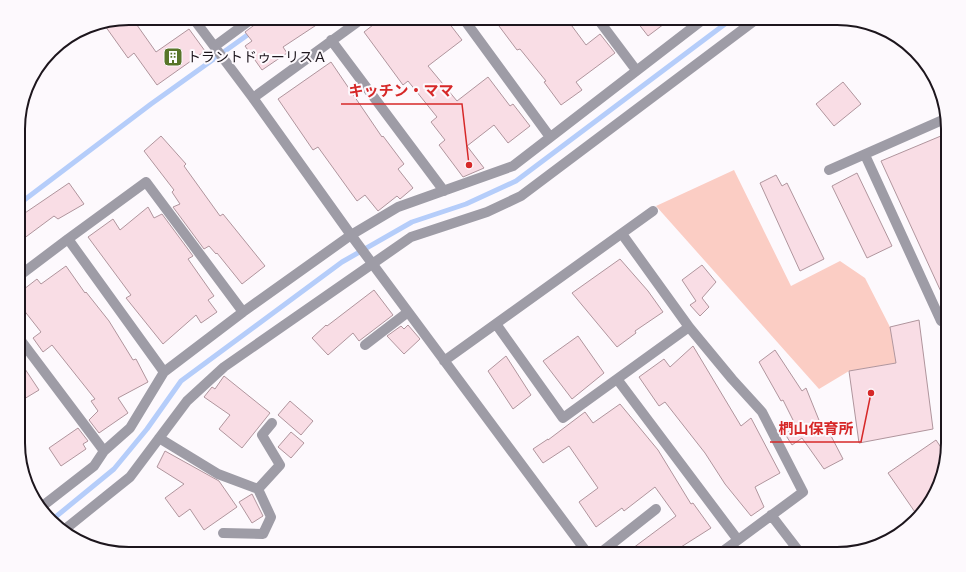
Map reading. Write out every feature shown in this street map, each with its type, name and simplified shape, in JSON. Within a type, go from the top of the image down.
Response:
[{"type":"street","points":[[198,25],[253,98],[351,235],[583,547]]},
{"type":"street","points":[[214,46],[243,25]]},
{"type":"street","points":[[253,98],[353,25]]},
{"type":"street","points":[[467,25],[550,137]]},
{"type":"street","points":[[602,25],[636,70]]},
{"type":"street","points":[[45,504],[94,466],[104,451],[130,428],[164,372],[243,312],[351,235],[398,207],[513,166],[696,25]]},
{"type":"street","points":[[68,527],[130,476],[187,401],[224,367],[411,237],[487,212],[521,196],[749,25]]},
{"type":"street","points":[[331,40],[444,191]]},
{"type":"street","points":[[829,170],[941,121]]},
{"type":"street","points":[[865,155],[941,320]]},
{"type":"street","points":[[25,271],[146,182],[243,312]]},
{"type":"street","points":[[444,361],[653,211]]},
{"type":"street","points":[[622,234],[689,327],[732,379],[762,412],[802,492],[728,547]]},
{"type":"street","points":[[68,239],[164,372]]},
{"type":"street","points":[[365,345],[408,312]]},
{"type":"street","points":[[496,324],[563,418],[689,327]]},
{"type":"street","points":[[25,346],[104,451]]},
{"type":"street","points":[[617,379],[738,540]]},
{"type":"street","points":[[258,489],[280,465],[262,435],[272,423]]},
{"type":"street","points":[[159,438],[218,474],[258,489],[271,518],[263,534],[223,533]]},
{"type":"street","points":[[608,547],[656,509]]},
{"type":"street","points":[[771,515],[796,547]]},
{"type":"shaded area","points":[[734,170],[791,286],[840,261],[865,278],[890,327],[896,363],[849,371],[819,389],[656,206]]},
{"type":"building","name":"トラントドゥーリスＡ","points":[[137,25],[156,52],[189,29],[205,51],[157,85],[134,53],[128,58],[107,28]]},
{"type":"building","points":[[254,25],[316,25],[283,47],[287,53],[262,70],[245,46],[252,41],[245,32]]},
{"type":"building","points":[[373,25],[450,25],[462,40],[428,66],[457,101],[488,77],[510,106],[513,104],[530,126],[508,143],[494,125],[467,146],[484,168],[463,177],[439,145],[445,140],[431,122],[437,117],[408,81],[403,85],[364,32]]},
{"type":"building","points":[[498,25],[571,25],[586,45],[600,34],[615,53],[576,82],[582,90],[561,105],[544,82],[546,81],[520,49],[517,50]]},
{"type":"building","points":[[639,25],[663,25],[648,36]]},
{"type":"building","points":[[331,62],[382,137],[383,136],[404,164],[398,169],[413,188],[400,199],[397,196],[378,211],[365,195],[357,201],[318,147],[313,150],[278,99]]},
{"type":"building","points":[[843,82],[861,104],[834,126],[816,104]]},
{"type":"building","points":[[161,136],[186,164],[184,166],[220,216],[223,214],[265,266],[242,284],[217,253],[216,254],[209,246],[204,249],[173,207],[180,204],[172,192],[174,190],[144,151]]},
{"type":"building","points":[[941,136],[941,292],[881,161]]},
{"type":"building","points":[[857,173],[892,246],[867,258],[832,186]]},
{"type":"building","points":[[776,175],[782,186],[787,183],[824,259],[800,271],[760,183]]},
{"type":"building","points":[[69,183],[84,204],[58,219],[54,216],[25,238],[25,213]]},
{"type":"building","points":[[148,207],[154,218],[162,214],[193,256],[188,259],[214,296],[208,300],[217,312],[201,323],[196,315],[163,344],[126,298],[131,295],[88,237],[113,219],[120,230]]},
{"type":"building","points":[[620,259],[648,291],[663,312],[635,331],[636,333],[617,347],[572,293]]},
{"type":"building","points":[[702,265],[716,282],[702,298],[709,307],[700,316],[690,305],[696,301],[682,280]]},
{"type":"building","points":[[66,266],[85,293],[86,292],[109,321],[133,360],[136,359],[148,382],[118,398],[128,413],[99,433],[89,420],[98,411],[91,401],[95,399],[52,345],[43,352],[33,338],[41,332],[25,312],[25,288],[37,279],[41,284]]},
{"type":"building","points":[[374,290],[393,315],[359,341],[353,333],[328,355],[312,338],[326,325],[327,326]]},
{"type":"building","points":[[919,320],[933,429],[859,443],[849,371],[896,363],[890,327]]},
{"type":"building","points":[[408,325],[420,339],[404,354],[387,336],[401,326],[404,329]]},
{"type":"building","points":[[578,336],[604,373],[572,399],[543,361]]},
{"type":"building","points":[[693,346],[741,426],[751,418],[780,473],[755,487],[764,507],[751,516],[725,484],[705,453],[665,402],[659,406],[639,377],[664,359],[670,367]]},
{"type":"building","points":[[775,350],[802,391],[806,388],[825,435],[829,432],[843,459],[824,469],[802,438],[792,445],[785,434],[796,426],[783,400],[781,401],[759,362]]},
{"type":"building","points":[[506,356],[531,395],[513,409],[488,371]]},
{"type":"building","points":[[25,369],[39,390],[25,398]]},
{"type":"building","points":[[224,376],[270,413],[242,448],[219,429],[230,415],[204,397],[212,387],[215,389]]},
{"type":"building","points":[[290,401],[313,421],[301,435],[278,415]]},
{"type":"building","points":[[620,404],[658,450],[691,504],[693,503],[711,528],[681,547],[634,547],[676,516],[655,487],[624,511],[622,508],[596,527],[579,502],[598,488],[569,446],[543,463],[533,449],[548,440],[585,412],[593,423]]},
{"type":"building","points":[[78,428],[88,441],[83,444],[86,449],[61,466],[49,448]]},
{"type":"building","points":[[291,432],[304,443],[291,458],[278,447]]},
{"type":"building","points":[[936,440],[941,448],[939,463],[933,483],[927,495],[914,511],[888,473]]},
{"type":"building","points":[[165,451],[219,481],[237,507],[204,530],[190,509],[179,517],[165,498],[184,484],[157,467]]},
{"type":"building","points":[[252,494],[263,516],[252,523],[239,502]]},
{"type":"waterway","points":[[56,516],[114,469],[147,429],[181,381],[342,262],[412,222],[466,204],[516,181],[724,25]]},
{"type":"waterway","points":[[25,199],[151,104],[253,31]]},
{"type":"place","name":"トラントドゥーリスＡ","points":[[173,57]]},
{"type":"place","name":"キッチン・ママ","points":[[469,165]]},
{"type":"place","name":"椚山保育所","points":[[871,393]]}]
